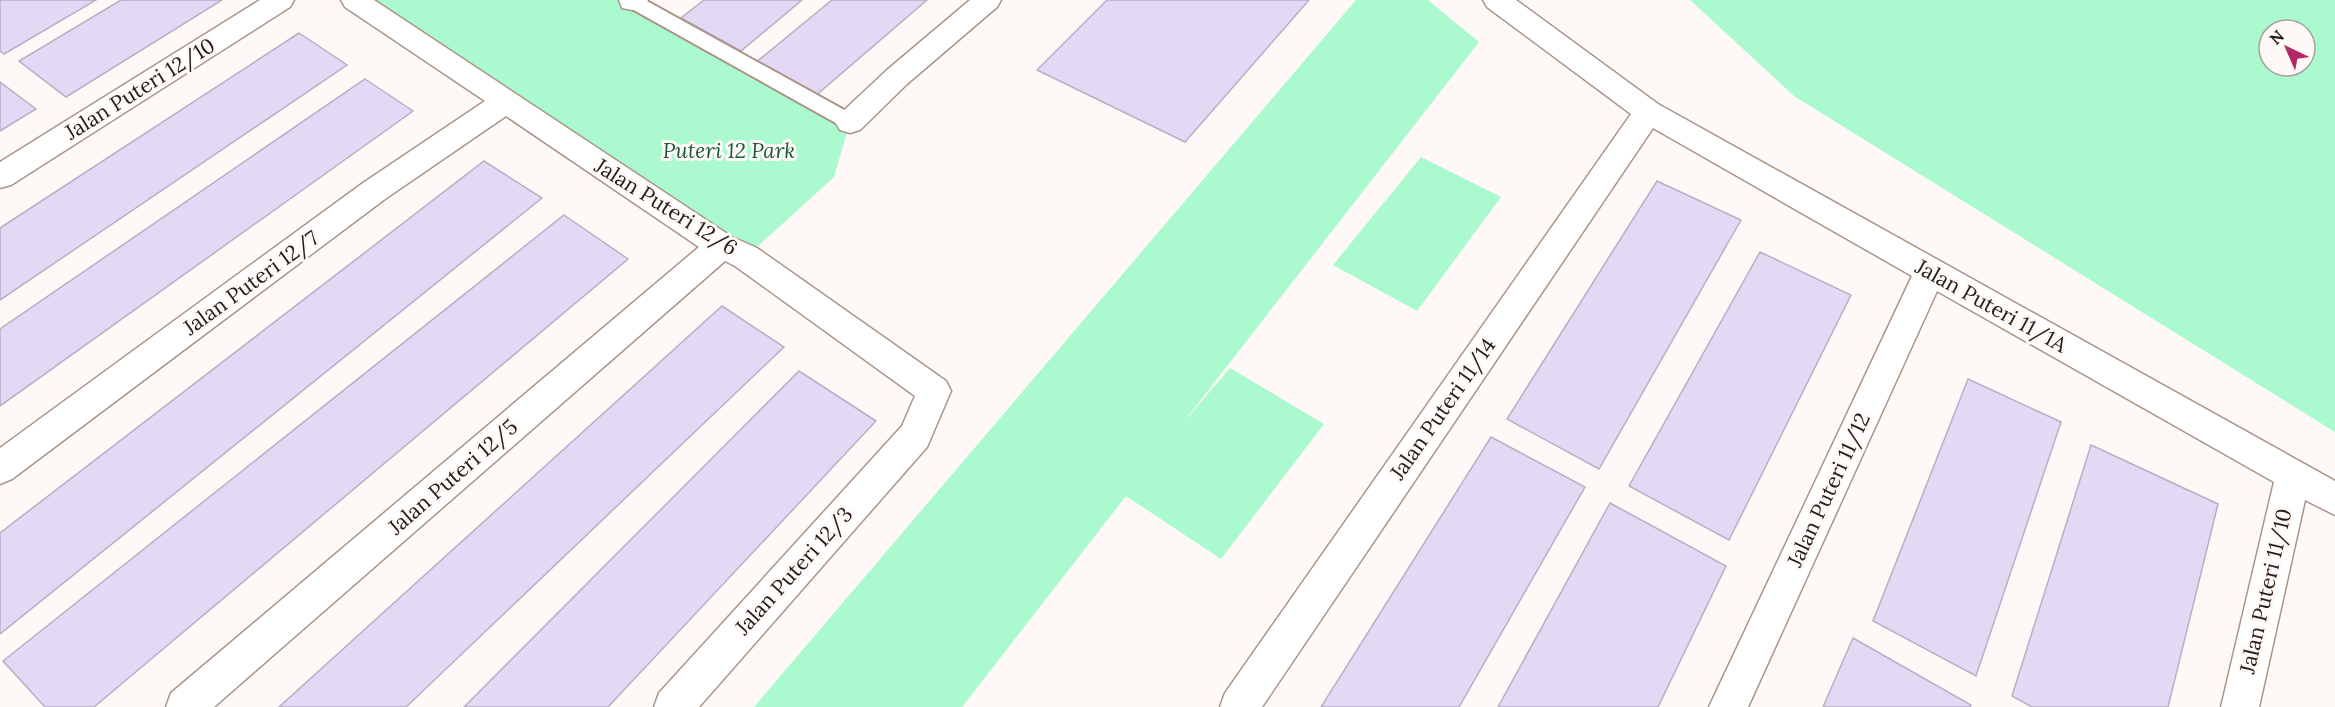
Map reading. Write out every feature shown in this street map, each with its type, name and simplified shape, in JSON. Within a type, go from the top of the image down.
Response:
[{"type":"street","name":"Jalan Puteri 12/10","points":[[0,177],[280,0]]},
{"type":"street","name":"Jalan Puteri 12/6","points":[[356,0],[721,246],[746,257],[934,391],[915,436]]},
{"type":"street","points":[[850,122],[897,77],[987,0]]},
{"type":"street","name":"Jalan Puteri 11/1A","points":[[1497,0],[1648,112],[2335,499]]},
{"type":"street","name":"Jalan Puteri 12/7","points":[[0,468],[374,191],[505,102]]},
{"type":"street","name":"Jalan Puteri 11/14","points":[[1239,707],[1648,112]]},
{"type":"street","name":"Jalan Puteri 12/5","points":[[185,707],[721,246]]},
{"type":"street","name":"Jalan Puteri 11/12","points":[[1728,707],[1930,272]]},
{"type":"street","name":"Jalan Puteri 12/3","points":[[673,707],[915,436]]},
{"type":"street","name":"Jalan Puteri 11/10","points":[[2240,707],[2293,475]]},
{"type":"lane","points":[[632,0],[850,122]]},
{"type":"green space","name":"Puteri 12 Park","points":[[355,0],[630,0],[850,122],[834,177],[746,257]]},
{"type":"green space","points":[[1356,0],[1428,0],[1479,42],[1182,424],[1230,368],[1324,424],[1221,559],[1126,496],[962,707],[754,707]]},
{"type":"green space","points":[[1690,0],[2335,0],[2335,432],[1794,96]]},
{"type":"green space","points":[[1421,157],[1501,197],[1417,311],[1333,265]]},
{"type":"building","points":[[96,0],[4,54],[0,51],[0,1]]},
{"type":"building","points":[[121,0],[222,0],[66,97],[19,61]]},
{"type":"building","points":[[704,0],[802,0],[741,51],[681,18]]},
{"type":"building","points":[[832,0],[927,0],[814,97],[754,64]]},
{"type":"building","points":[[1107,0],[1309,0],[1185,142],[1037,70]]},
{"type":"building","points":[[299,33],[347,65],[0,300],[0,228]]},
{"type":"building","points":[[365,79],[413,111],[0,406],[0,329]]},
{"type":"building","points":[[0,82],[36,109],[0,131]]},
{"type":"building","points":[[484,161],[542,198],[0,634],[0,533]]},
{"type":"building","points":[[1657,181],[1741,220],[1599,469],[1507,419]]},
{"type":"building","points":[[564,215],[628,259],[94,707],[45,707],[3,661]]},
{"type":"building","points":[[1760,252],[1851,295],[1729,540],[1629,486]]},
{"type":"building","points":[[722,306],[784,347],[406,707],[279,707]]},
{"type":"building","points":[[799,371],[876,421],[608,707],[464,707]]},
{"type":"building","points":[[1968,379],[2061,422],[1976,676],[1873,621]]},
{"type":"building","points":[[1491,437],[1585,487],[1459,707],[1321,707]]},
{"type":"building","points":[[2091,445],[2218,504],[2168,707],[2032,707],[2012,696]]},
{"type":"building","points":[[1610,503],[1726,566],[1658,707],[1498,707]]},
{"type":"building","points":[[1853,638],[1971,705],[1970,707],[1823,707]]}]
